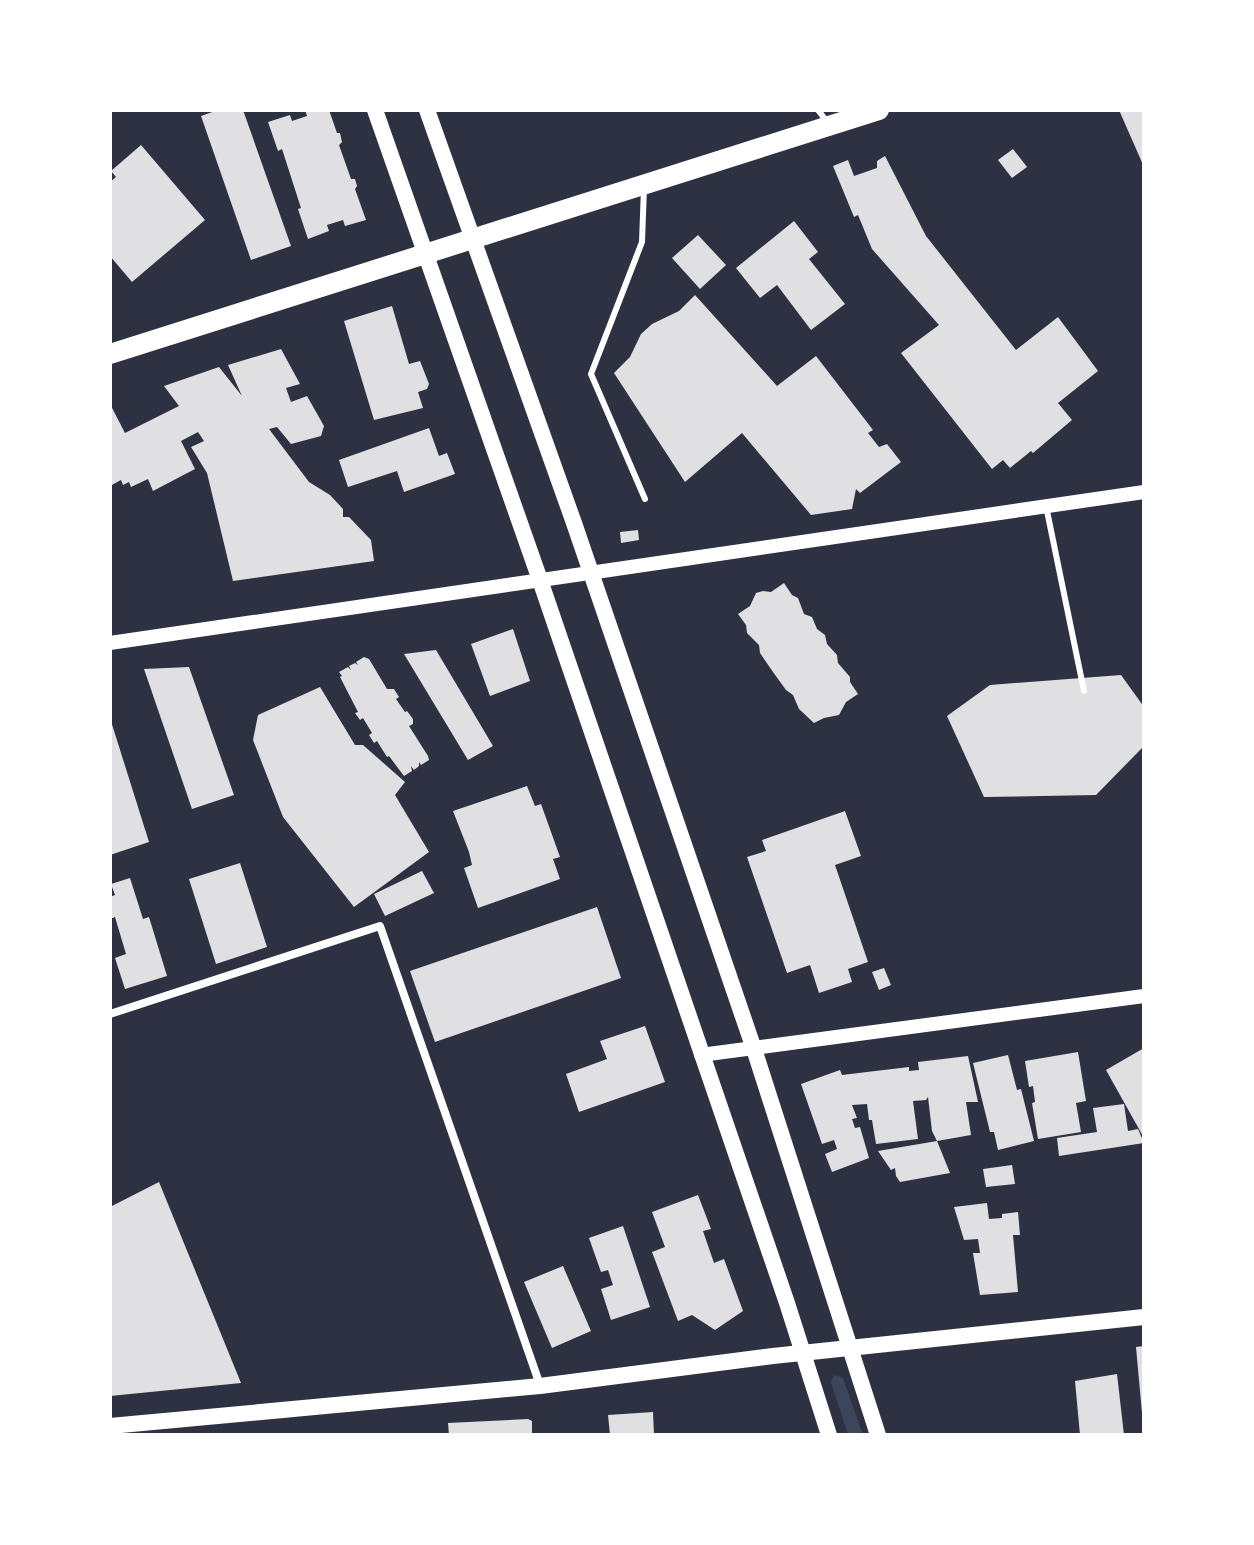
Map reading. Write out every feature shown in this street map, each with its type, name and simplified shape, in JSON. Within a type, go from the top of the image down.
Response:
[{"type":"main road","points":[[375,110],[540,580],[829,1435]]},
{"type":"main road","points":[[427,110],[754,1049],[878,1435]]},
{"type":"main road","points":[[115,350],[644,184],[824,118],[879,110]]},
{"type":"main road","points":[[110,1426],[540,1386],[803,1353],[1144,1317]]},
{"type":"street","points":[[110,643],[1144,492]]},
{"type":"street","points":[[110,1014],[380,926],[540,1386]]},
{"type":"street","points":[[701,1055],[1144,996]]},
{"type":"lane","points":[[644,184],[642,242],[591,374],[645,499]]},
{"type":"lane","points":[[1046,506],[1084,691]]},
{"type":"shaded area","points":[[834,1375],[843,1378],[863,1435],[848,1435],[831,1382]]},
{"type":"building","points":[[218,110],[243,110],[291,246],[251,260],[201,116]]},
{"type":"building","points":[[305,110],[329,110],[337,133],[340,133],[342,142],[339,145],[351,179],[355,179],[355,189],[366,220],[345,226],[343,220],[327,225],[329,231],[308,239],[282,149],[278,151],[268,122],[290,115],[292,121],[307,116]]},
{"type":"building","points":[[1119,110],[1144,110],[1144,167]]},
{"type":"building","points":[[141,145],[205,220],[132,282],[110,256],[110,182],[116,177],[111,171]]},
{"type":"building","points":[[1013,149],[1027,167],[1012,178],[998,160]]},
{"type":"building","points":[[885,156],[926,236],[1016,350],[1058,317],[1098,371],[1058,403],[1072,420],[1010,468],[1003,460],[992,469],[901,353],[939,325],[872,249],[858,215],[854,217],[833,166],[848,160],[854,176],[877,168],[877,161]]},
{"type":"building","points":[[794,221],[818,252],[809,259],[845,304],[811,330],[777,285],[760,298],[736,268]]},
{"type":"building","points":[[698,235],[726,265],[700,289],[672,258]]},
{"type":"building","points":[[695,295],[777,386],[816,356],[873,430],[868,433],[879,447],[887,444],[901,462],[860,493],[856,489],[852,509],[811,515],[742,433],[685,482],[614,373],[630,357],[641,334],[652,324],[679,311]]},
{"type":"building","points":[[392,306],[409,364],[420,361],[429,384],[427,389],[418,392],[423,408],[374,420],[344,321]]},
{"type":"building","points":[[281,349],[300,384],[286,388],[291,402],[307,396],[324,426],[321,436],[291,444],[277,427],[269,429],[309,482],[330,495],[343,509],[343,517],[349,517],[371,540],[374,561],[233,581],[207,473],[191,447],[204,441],[198,432],[181,441],[195,469],[153,491],[148,479],[131,487],[129,482],[123,485],[121,480],[110,486],[110,404],[125,433],[179,406],[164,386],[219,367],[242,396],[228,365]]},
{"type":"building","points":[[429,428],[439,456],[447,453],[455,474],[404,492],[397,471],[348,487],[339,460]]},
{"type":"building","points":[[638,530],[639,540],[621,543],[620,532]]},
{"type":"building","points":[[784,583],[798,598],[804,614],[812,617],[817,629],[825,635],[827,644],[837,655],[838,663],[850,677],[858,694],[846,702],[839,715],[814,723],[799,709],[793,695],[773,672],[738,614],[750,606],[756,593],[771,592]]},
{"type":"building","points":[[513,629],[530,681],[490,696],[471,644]]},
{"type":"building","points":[[436,650],[493,746],[468,760],[404,654]]},
{"type":"building","points":[[364,657],[369,659],[387,689],[394,689],[399,697],[396,699],[413,719],[413,724],[409,726],[428,756],[429,760],[421,765],[419,762],[414,770],[411,766],[412,771],[404,776],[377,741],[374,743],[363,718],[360,720],[355,713],[358,712],[340,677],[339,672],[348,667],[351,670],[349,666],[358,665],[356,662]]},
{"type":"building","points":[[189,667],[234,795],[192,809],[144,669]]},
{"type":"building","points":[[1121,675],[1144,707],[1144,746],[1096,795],[984,797],[947,716],[990,685]]},
{"type":"building","points":[[320,687],[355,745],[363,745],[405,782],[395,795],[429,852],[354,907],[283,817],[253,740],[258,715]]},
{"type":"building","points":[[110,718],[149,842],[110,855]]},
{"type":"building","points":[[527,786],[535,806],[541,804],[560,857],[553,859],[560,879],[478,908],[464,868],[472,865],[469,852],[453,811]]},
{"type":"building","points":[[845,811],[861,856],[835,865],[868,962],[848,969],[852,982],[819,993],[810,965],[787,973],[747,857],[766,851],[762,840]]},
{"type":"building","points":[[240,863],[267,947],[216,964],[189,879]]},
{"type":"building","points":[[422,871],[434,893],[385,916],[374,894]]},
{"type":"building","points":[[130,878],[143,919],[149,917],[167,976],[125,989],[115,958],[126,954],[115,917],[110,919],[110,897],[115,895],[111,884]]},
{"type":"building","points":[[597,907],[621,978],[435,1042],[410,971]]},
{"type":"building","points":[[884,968],[891,985],[879,990],[872,972]]},
{"type":"building","points":[[645,1026],[665,1082],[579,1112],[566,1074],[607,1059],[600,1041]]},
{"type":"building","points":[[1144,1048],[1144,1138],[1106,1070]]},
{"type":"building","points":[[1078,1052],[1086,1101],[1076,1103],[1081,1132],[1038,1139],[1032,1103],[1035,1102],[1033,1086],[1029,1087],[1025,1061]]},
{"type":"building","points":[[1008,1055],[1017,1090],[1021,1089],[1034,1141],[998,1150],[994,1132],[990,1132],[973,1063]]},
{"type":"building","points":[[968,1056],[978,1102],[966,1102],[971,1135],[937,1141],[932,1131],[928,1097],[913,1101],[918,1139],[876,1144],[867,1104],[852,1105],[857,1118],[852,1119],[855,1128],[860,1127],[869,1158],[832,1172],[825,1154],[837,1149],[834,1140],[822,1144],[801,1084],[840,1070],[842,1075],[909,1067],[909,1071],[919,1070],[918,1062]]},
{"type":"building","points":[[1124,1104],[1128,1131],[1138,1129],[1144,1143],[1059,1156],[1057,1138],[1097,1132],[1093,1108]]},
{"type":"building","points":[[937,1141],[950,1173],[900,1182],[895,1168],[891,1170],[878,1151]]},
{"type":"building","points":[[1012,1165],[1015,1184],[986,1187],[983,1169]]},
{"type":"building","points":[[159,1182],[241,1383],[110,1396],[110,1207]]},
{"type":"building","points":[[698,1195],[711,1229],[703,1231],[714,1263],[724,1259],[743,1311],[715,1330],[692,1315],[678,1321],[652,1252],[665,1247],[652,1212]]},
{"type":"building","points":[[987,1203],[989,1219],[1018,1212],[1020,1235],[1013,1235],[1018,1292],[980,1295],[973,1253],[980,1253],[978,1239],[964,1240],[954,1207]]},
{"type":"building","points":[[623,1226],[650,1307],[611,1320],[601,1289],[613,1285],[608,1270],[601,1272],[589,1238]]},
{"type":"building","points":[[563,1266],[591,1331],[552,1348],[524,1282]]},
{"type":"building","points":[[1144,1346],[1144,1413],[1142,1413],[1136,1347]]},
{"type":"building","points":[[1117,1374],[1124,1435],[1080,1435],[1075,1381]]},
{"type":"building","points":[[653,1412],[654,1435],[610,1435],[608,1415]]},
{"type":"building","points":[[532,1421],[532,1435],[449,1435],[448,1423]]}]
